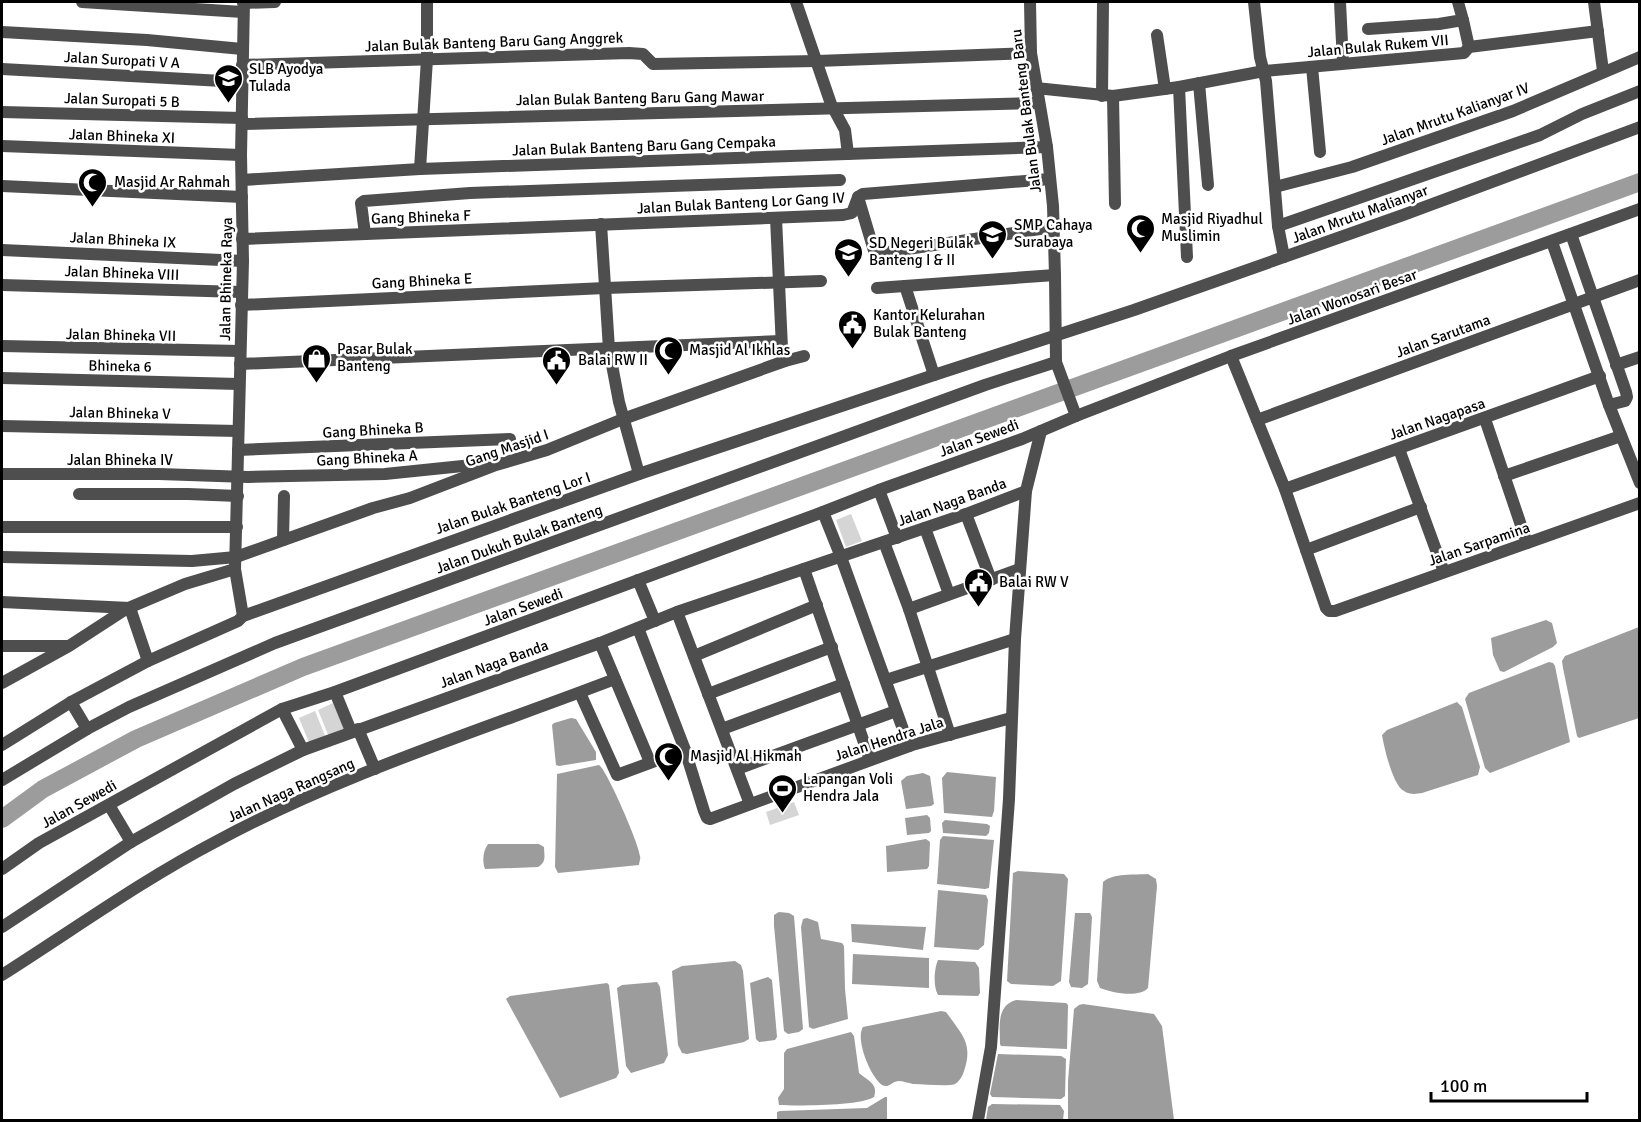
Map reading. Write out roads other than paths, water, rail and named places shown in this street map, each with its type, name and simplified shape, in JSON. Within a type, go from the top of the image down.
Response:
[{"type":"street","points":[[82,2],[244,6],[275,2]]},
{"type":"street","points":[[420,169],[427,59],[427,2]]},
{"type":"street","points":[[796,2],[835,109],[845,130],[848,154]]},
{"type":"street","name":"Jalan Bulak Banteng Baru","points":[[1030,2],[1031,53],[1043,89],[1038,103],[1047,147],[1050,179],[1055,275],[1056,365],[1076,416]]},
{"type":"street","points":[[1103,2],[1115,204]]},
{"type":"street","points":[[1254,2],[1260,57],[1264,71],[1278,226],[1284,257]]},
{"type":"street","points":[[1340,2],[1343,63]]},
{"type":"street","points":[[1458,2],[1469,47]]},
{"type":"street","points":[[1594,2],[1603,71]]},
{"type":"street","name":"Jalan Bhineka Raya","points":[[243,616],[236,563],[243,261],[240,48],[244,6]]},
{"type":"street","points":[[1368,29],[1463,20]]},
{"type":"street","name":"Jalan Bulak Rukem VII","points":[[1043,89],[1107,96],[1179,87],[1264,71],[1464,53],[1469,47],[1598,31]]},
{"type":"street","points":[[2,32],[240,48]]},
{"type":"street","points":[[1157,35],[1165,89]]},
{"type":"street","name":"Jalan Bulak Banteng Baru Gang Anggrek","points":[[242,65],[640,53],[645,55],[652,64],[1031,53]]},
{"type":"street","name":"Jalan Mrutu Kalianyar IV","points":[[1275,187],[1352,167],[1513,111],[1640,57]]},
{"type":"street","points":[[1312,67],[1320,152]]},
{"type":"street","name":"Jalan Suropati V A","points":[[2,69],[242,82]]},
{"type":"street","points":[[1199,83],[1208,185]]},
{"type":"street","points":[[1179,87],[1187,257]]},
{"type":"street","points":[[1278,226],[1540,135],[1582,114],[1640,91]]},
{"type":"street","name":"Jalan Bulak Banteng Baru Gang Mawar","points":[[242,121],[1038,103]]},
{"type":"street","name":"Jalan Suropati 5 B","points":[[2,112],[242,121]]},
{"type":"street","name":"Jalan Mrutu Malianyar","points":[[1054,337],[1284,257],[1640,127]]},
{"type":"street","name":"Jalan Bhineka XI","points":[[2,146],[241,155]]},
{"type":"street","name":"Jalan Bulak Banteng Baru Gang Cempaka","points":[[242,180],[420,169],[1047,147]]},
{"type":"street","name":"Jalan Bulak Banteng Lor Gang IV","points":[[601,224],[851,214],[858,197],[863,194],[1050,179]]},
{"type":"street","points":[[365,234],[361,203],[364,201],[470,193],[840,180]]},
{"type":"street","points":[[2,186],[242,197]]},
{"type":"street","points":[[858,197],[874,254],[1053,227]]},
{"type":"street","name":"Jalan Wonosari Besar","points":[[1076,416],[1231,356],[1640,209]]},
{"type":"street","points":[[776,218],[781,341],[785,361]]},
{"type":"street","points":[[601,224],[609,349],[623,419],[639,474]]},
{"type":"street","name":"Gang Bhineka F","points":[[242,239],[601,224]]},
{"type":"street","points":[[1571,234],[1627,397],[1625,400],[1610,405]]},
{"type":"street","points":[[1552,242],[1640,483]]},
{"type":"street","name":"Jalan Bhineka IX","points":[[2,250],[243,261]]},
{"type":"street","points":[[877,288],[1055,275]]},
{"type":"street","name":"Jalan Sarutama","points":[[1257,420],[1640,280]]},
{"type":"street","name":"Gang Bhineka E","points":[[241,305],[605,288],[821,281]]},
{"type":"street","name":"Jalan Bhineka VIII","points":[[2,285],[241,292]]},
{"type":"street","points":[[904,286],[934,375]]},
{"type":"street","points":[[1586,337],[1604,330]]},
{"type":"street","name":"Jalan Bulak Banteng Lor I","points":[[2,745],[71,702],[148,661],[238,621],[243,616],[639,474],[1054,337]]},
{"type":"street","points":[[240,364],[781,341]]},
{"type":"street","name":"Jalan Bhineka VII","points":[[2,346],[240,351]]},
{"type":"street","points":[[1231,356],[1285,489],[1306,550],[1421,507]]},
{"type":"street","name":"Gang Masjid I","points":[[236,563],[284,540],[373,508],[410,498],[496,465],[547,450],[623,419],[785,361],[804,357]]},
{"type":"street","points":[[1616,365],[1640,357]]},
{"type":"street","name":"Jalan Dukuh Bulak Banteng","points":[[2,780],[87,729],[129,707],[275,643],[964,393],[1056,365]]},
{"type":"street","name":"Jalan Nagapasa","points":[[1285,489],[1600,376]]},
{"type":"street","name":"Bhineka 6","points":[[2,378],[239,384]]},
{"type":"street","name":"Jalan Sewedi","points":[[2,869],[39,843],[282,710],[823,512],[1076,416]]},
{"type":"street","points":[[1485,419],[1527,543]]},
{"type":"street","name":"Jalan Bhineka V","points":[[2,426],[238,431]]},
{"type":"street","points":[[978,1120],[991,1047],[1009,799],[1014,639],[1026,491],[1041,431]]},
{"type":"street","points":[[1503,476],[1621,435]]},
{"type":"street","name":"Gang Bhineka B","points":[[238,450],[510,439]]},
{"type":"street","points":[[1399,449],[1444,572]]},
{"type":"street","name":"Gang Bhineka A","points":[[238,477],[384,474],[482,464],[496,465]]},
{"type":"street","name":"Jalan Bhineka IV","points":[[2,474],[159,474],[238,477]]},
{"type":"street","points":[[879,489],[897,538]]},
{"type":"street","name":"Jalan Naga Banda","points":[[2,927],[131,842],[234,784],[303,750],[677,612],[897,538],[1026,491]]},
{"type":"street","points":[[79,494],[238,495]]},
{"type":"street","points":[[284,496],[284,540]]},
{"type":"street","name":"Jalan Sarpamina","points":[[1306,550],[1329,611],[1335,611],[1640,503]]},
{"type":"street","points":[[823,512],[842,557],[909,746]]},
{"type":"street","points":[[966,514],[991,580]]},
{"type":"street","points":[[2,527],[237,526]]},
{"type":"street","points":[[925,528],[949,594]]},
{"type":"street","points":[[884,542],[909,609],[950,735]]},
{"type":"street","points":[[2,557],[236,563]]},
{"type":"street","points":[[2,683],[69,646],[129,608],[236,563]]},
{"type":"street","points":[[804,569],[870,760]]},
{"type":"street","points":[[909,609],[1020,569]]},
{"type":"street","points":[[638,580],[655,621]]},
{"type":"street","points":[[2,602],[129,608]]},
{"type":"street","points":[[694,656],[817,605]]},
{"type":"street","points":[[129,608],[148,661]]},
{"type":"street","points":[[677,612],[750,804]]},
{"type":"street","points":[[580,693],[617,775],[685,750],[638,628]]},
{"type":"street","points":[[886,680],[1014,639]]},
{"type":"street","points":[[600,642],[650,762]]},
{"type":"street","points":[[2,646],[69,646]]},
{"type":"street","points":[[708,694],[832,647]]},
{"type":"street","name":"Jalan Naga Rangsang","points":[[2,975],[163,870],[217,840],[375,769],[615,679]]},
{"type":"street","points":[[722,729],[844,684]]},
{"type":"street","points":[[335,692],[375,769]]},
{"type":"street","points":[[71,702],[87,729]]},
{"type":"street","points":[[282,710],[303,750]]},
{"type":"street","points":[[737,769],[896,711]]},
{"type":"street","name":"Jalan Hendra Jala","points":[[685,750],[704,811],[710,819],[909,746],[1011,718]]},
{"type":"street","points":[[108,805],[131,842]]},
{"type":"waterway","points":[[2,819],[43,789],[136,739],[303,667],[1640,182]]},
{"type":"place","name":"SLB Ayodya Tulada","points":[[228,104]]},
{"type":"place","name":"Masjid Ar Rahmah","points":[[93,208]]},
{"type":"place","name":"Masjid Riyadhul Muslimin","points":[[1140,254]]},
{"type":"place","name":"SMP Cahaya Surabaya","points":[[993,260]]},
{"type":"place","name":"SD Negeri Bulak Banteng I & II","points":[[848,278]]},
{"type":"place","name":"Kantor Kelurahan Bulak Banteng","points":[[852,350]]},
{"type":"place","name":"Masjid Al Ikhlas","points":[[668,376]]},
{"type":"place","name":"Pasar Bulak Banteng","points":[[316,384]]},
{"type":"place","name":"Balai RW II","points":[[557,386]]},
{"type":"place","name":"Balai RW V","points":[[978,608]]},
{"type":"place","name":"Masjid Al Hikmah","points":[[669,782]]},
{"type":"place","name":"Lapangan Voli Hendra Jala","points":[[782,814]]}]
